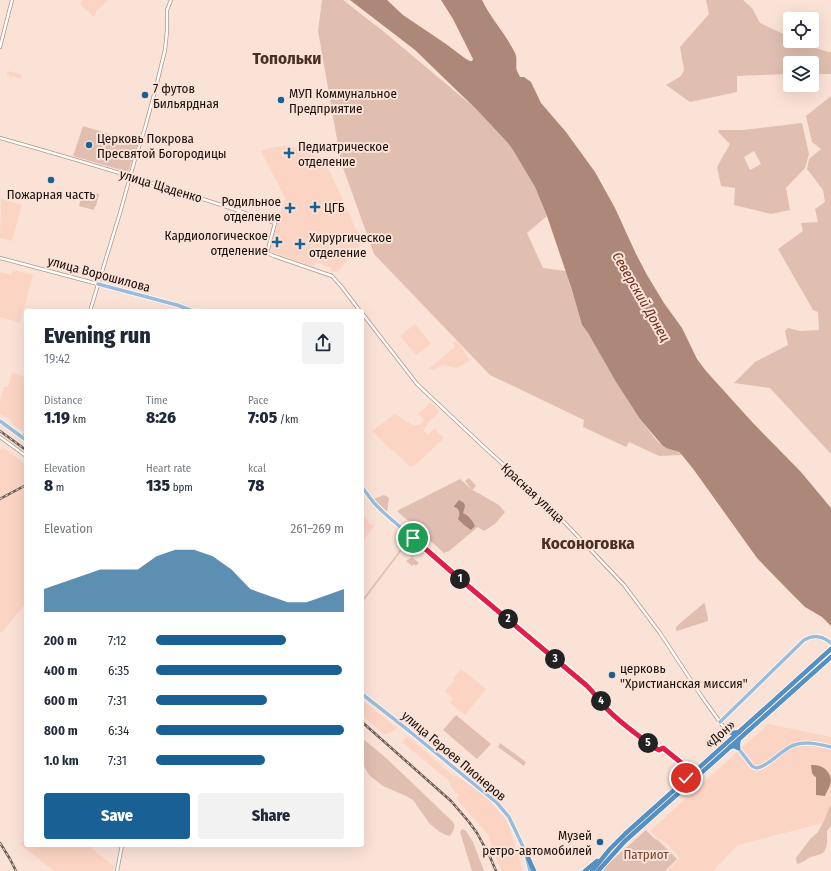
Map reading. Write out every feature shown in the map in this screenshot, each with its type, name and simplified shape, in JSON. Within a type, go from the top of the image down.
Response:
[{"type":"highway","name":"«Дон»","points":[[598,871],[625,841],[728,745],[740,731],[829,651]]},
{"type":"highway","name":"«Дон»","points":[[592,871],[610,849],[645,816],[700,767],[740,737],[831,657]]},
{"type":"highway","points":[[726,729],[732,733],[740,731]]},
{"type":"highway","points":[[726,729],[728,735],[728,745],[738,748],[740,737]]},
{"type":"highway","points":[[585,871],[610,849]]},
{"type":"highway","points":[[525,854],[532,871]]},
{"type":"main road","name":"улица Ворошилова","points":[[98,284],[188,309]]},
{"type":"main road","points":[[0,421],[24,438]]},
{"type":"main road","points":[[364,490],[383,512],[586,685],[607,709],[624,725],[655,748],[662,749],[691,769],[700,767]]},
{"type":"main road","points":[[720,722],[804,640],[818,636],[831,643]]},
{"type":"main road","name":"улица Героев Пионеров","points":[[364,696],[497,803],[509,817],[525,854]]},
{"type":"main road","points":[[738,748],[752,766],[758,768],[788,748],[796,745],[810,743],[831,746]]},
{"type":"main road","points":[[684,765],[688,772],[685,781]]},
{"type":"street","points":[[0,47],[12,0]]},
{"type":"street","points":[[91,309],[145,128],[162,64],[167,34],[167,10],[171,0]]},
{"type":"street","name":"улица Щаденко","points":[[0,138],[105,168],[275,223],[267,253]]},
{"type":"street","name":"Красная улица","points":[[267,253],[332,276],[359,309]]},
{"type":"street","name":"улица Ворошилова","points":[[0,258],[98,284]]},
{"type":"street","name":"Красная улица","points":[[364,316],[417,384],[555,512],[595,556],[627,588],[702,697],[726,729]]},
{"type":"street","points":[[0,437],[24,455]]},
{"type":"street","points":[[117,871],[122,847]]},
{"type":"shaded area","points":[[82,0],[108,0],[99,9],[98,8],[94,17],[81,5]]},
{"type":"shaded area","points":[[7,71],[22,75],[21,79],[12,76],[11,79],[9,78],[10,76],[6,75]]},
{"type":"shaded area","name":"ЦГБ","points":[[288,145],[324,159],[362,242],[338,272],[330,271],[331,268],[316,262],[314,267],[269,251],[285,198],[261,151]]},
{"type":"shaded area","points":[[1,199],[22,205],[12,241],[0,238]]},
{"type":"shaded area","points":[[13,270],[33,275],[20,323],[0,317],[0,272],[11,275]]},
{"type":"shaded area","points":[[415,324],[431,344],[416,355],[400,336]]},
{"type":"shaded area","points":[[456,341],[461,346],[470,361],[456,368],[445,365],[438,367],[435,370],[428,369],[455,347],[453,343]]},
{"type":"shaded area","points":[[12,373],[24,376],[23,432],[10,422],[10,419],[0,414],[0,401],[4,387],[8,387]]},
{"type":"shaded area","points":[[430,403],[435,406],[439,412],[428,423],[423,431],[428,435],[434,428],[443,438],[414,466],[410,467],[372,431],[395,414],[414,426],[420,425],[424,420],[418,414]]},
{"type":"shaded area","points":[[4,448],[24,463],[24,605],[3,631],[0,632],[0,450]]},
{"type":"shaded area","points":[[364,516],[370,524],[375,525],[364,539]]},
{"type":"shaded area","points":[[461,669],[486,689],[465,715],[450,703],[453,699],[445,691],[455,680],[453,678]]},
{"type":"shaded area","points":[[364,702],[397,728],[394,731],[384,735],[364,718]]},
{"type":"shaded area","points":[[768,724],[831,737],[831,821],[738,845],[713,871],[667,871],[680,858],[667,844],[650,831]]},
{"type":"shaded area","points":[[407,736],[452,775],[457,776],[482,794],[496,808],[505,819],[510,829],[523,871],[501,871],[489,838],[490,837],[456,798],[459,795],[453,790],[449,781],[402,742]]},
{"type":"shaded area","points":[[24,840],[24,847],[90,847],[114,866],[113,871],[54,871],[20,844]]},
{"type":"green space","name":"Топольки","points":[[322,0],[343,0],[383,31],[476,109],[507,142],[535,187],[547,216],[527,233],[543,268],[566,271],[582,325],[616,382],[640,419],[656,440],[666,448],[676,451],[682,455],[659,456],[629,442],[626,447],[583,427],[584,420],[490,375],[374,254],[341,162],[318,31]]},
{"type":"green space","points":[[706,0],[743,0],[752,8],[760,23],[783,34],[783,48],[816,48],[831,52],[831,74],[819,74],[819,56],[783,56],[783,74],[737,76],[737,92],[690,102],[666,85],[681,76],[684,70],[680,47],[709,14]]},
{"type":"green space","points":[[831,96],[831,454],[770,388],[734,383],[755,362],[788,345],[785,331],[788,328],[800,331],[819,330],[818,312],[813,310],[778,249],[803,231],[801,223],[818,222],[815,209],[825,202],[823,190],[807,169],[809,159],[821,149],[812,142],[806,116]]},
{"type":"green space","points":[[802,123],[809,154],[805,168],[786,188],[790,210],[771,214],[734,205],[735,188],[721,186],[717,167],[730,144],[718,130],[743,130]],"holes":[[[754,151],[761,164],[750,170],[744,157]]]},
{"type":"green space","points":[[83,126],[138,143],[128,172],[73,156]]},
{"type":"green space","points":[[82,191],[99,194],[94,210],[79,206]]},
{"type":"green space","points":[[469,478],[476,486],[472,490],[465,481]]},
{"type":"green space","points":[[460,479],[471,489],[499,505],[505,512],[495,524],[484,531],[478,527],[449,551],[444,553],[397,511]]},
{"type":"green space","points":[[384,495],[389,498],[387,512],[374,499]]},
{"type":"green space","points":[[406,542],[407,543],[364,600],[364,597]]},
{"type":"green space","points":[[412,557],[419,563],[416,566],[414,564],[412,566],[406,561]]},
{"type":"green space","points":[[704,603],[708,621],[677,631],[676,627]]},
{"type":"green space","points":[[456,715],[491,744],[477,759],[443,730]]},
{"type":"green space","points":[[364,740],[385,757],[453,822],[454,830],[450,836],[440,832],[430,824],[413,800],[383,786],[369,775],[364,766]]},
{"type":"green space","points":[[500,743],[526,762],[524,766],[498,747]]},
{"type":"green space","points":[[831,805],[831,826],[827,831],[827,844],[824,852],[797,864],[796,858],[811,838],[818,832]]},
{"type":"green space","points":[[462,829],[466,831],[473,842],[484,871],[472,871],[460,832]]},
{"type":"green space","name":"Патриот","points":[[646,830],[677,859],[665,871],[602,871],[610,862]]},
{"type":"water","name":"Северский Донец","points":[[350,0],[387,0],[403,15],[466,59],[472,61],[473,59],[453,19],[441,0],[482,0],[515,53],[516,69],[520,77],[524,77],[531,82],[541,103],[566,132],[595,172],[615,208],[647,275],[664,303],[682,328],[697,359],[753,423],[801,472],[831,508],[831,626],[822,617],[805,607],[757,558],[682,455],[679,452],[666,448],[662,445],[640,419],[582,325],[547,216],[535,187],[507,142],[476,109],[415,50]]},
{"type":"water","points":[[459,500],[464,503],[465,506],[463,513],[470,518],[475,526],[471,530],[458,519],[459,512],[454,506]]},
{"type":"water","points":[[811,765],[824,768],[829,773],[831,782],[825,796],[816,795],[816,777],[812,773]]},
{"type":"railway","points":[[0,431],[24,449]]},
{"type":"railway","points":[[0,499],[24,486]]},
{"type":"railway","points":[[364,724],[451,801],[477,833],[496,871]]},
{"type":"railway","points":[[0,843],[16,871]]},
{"type":"place","name":"7 футов Бильярдная","points":[[145,95]]},
{"type":"place","name":"МУП Коммунальное Предприятие","points":[[281,100]]},
{"type":"place","name":"Церковь Покрова Пресвятой Богородицы","points":[[89,145]]},
{"type":"place","name":"Педиатрическое отделение","points":[[289,153]]},
{"type":"place","name":"Пожарная часть","points":[[51,180]]},
{"type":"place","name":"ЦГБ","points":[[315,207]]},
{"type":"place","name":"Родильное отделение","points":[[290,208]]},
{"type":"place","name":"Кардиологическое отделение","points":[[277,242]]},
{"type":"place","name":"Хирургическое отделение","points":[[300,244]]},
{"type":"place","name":"церковь \"Христианская миссия\"","points":[[612,675]]},
{"type":"place","name":"Музей ретро-автомобилей","points":[[600,842]]},
{"type":"district","name":"Топольки","points":[[287,58]]},
{"type":"district","name":"Косоноговка","points":[[588,543]]},
{"type":"route","points":[[413,538],[592,690],[607,709],[624,725],[655,748],[659,750],[663,748],[684,765],[688,772],[686,778]]}]
